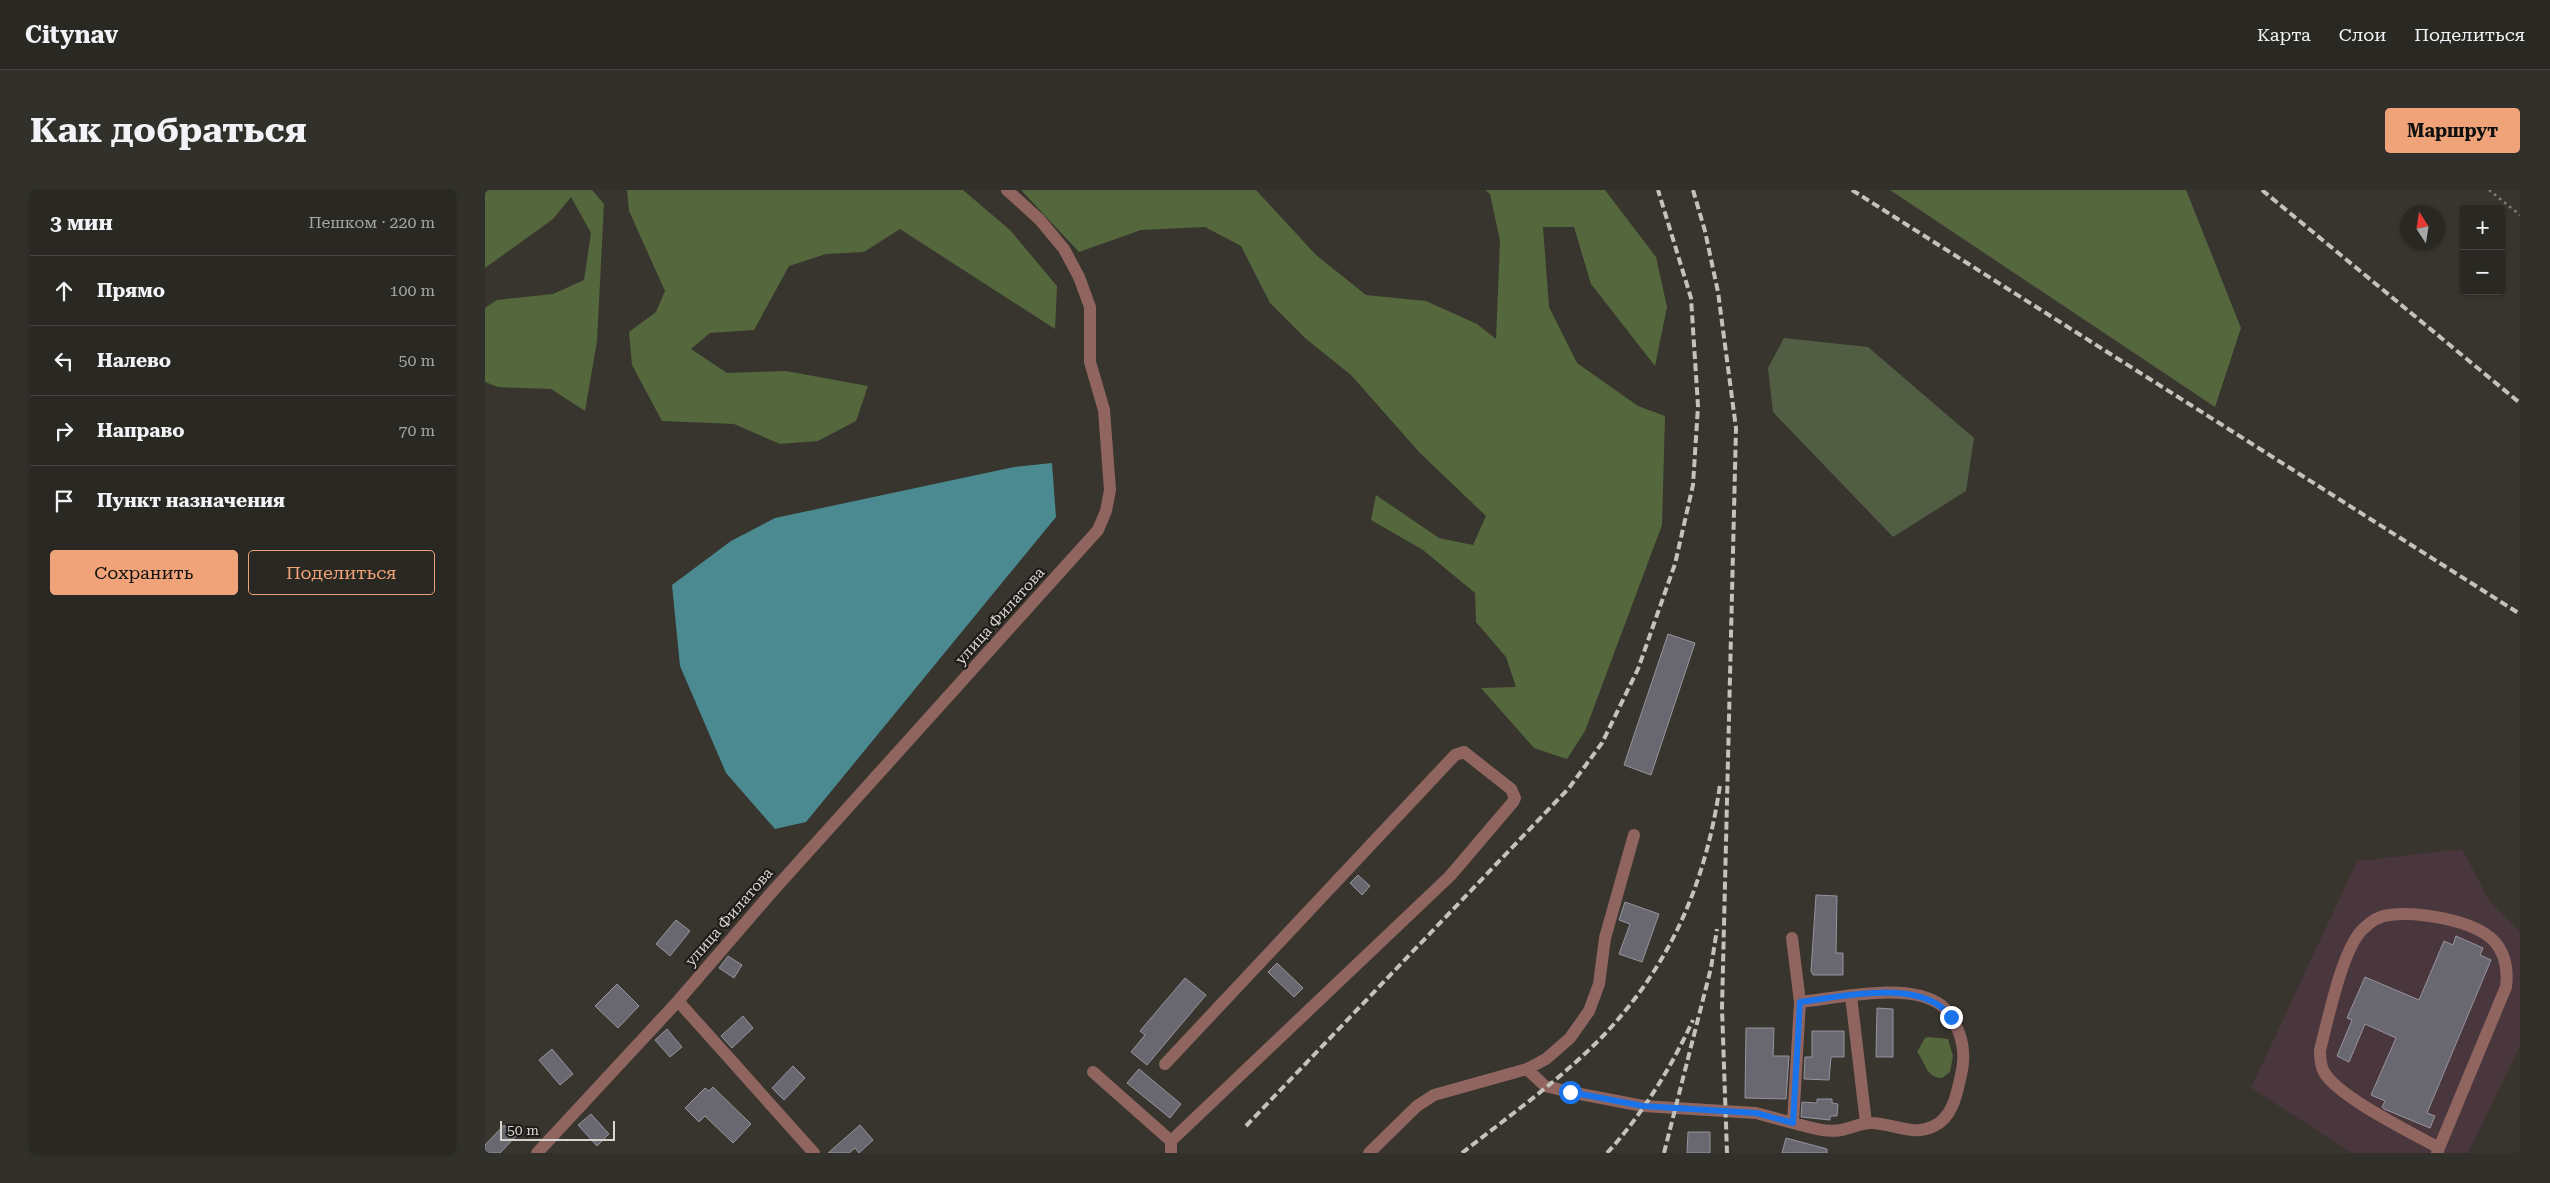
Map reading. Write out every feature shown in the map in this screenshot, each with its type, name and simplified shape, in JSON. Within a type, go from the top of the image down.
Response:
[{"type":"street","name":"улица Филатова","points":[[537,1153],[678,1001],[771,893],[1098,530],[1103,517],[1109,482],[1104,410],[1090,362],[1090,308],[1079,277],[1064,249],[1040,220],[1007,190]]},
{"type":"street","points":[[1093,1072],[1171,1147],[1457,868],[1513,802],[1515,798],[1511,789],[1464,752],[1455,755],[1165,1064]]},
{"type":"street","points":[[1369,1153],[1417,1106],[1434,1095],[1449,1089],[1527,1069],[1546,1059],[1570,1038],[1589,1011],[1599,984],[1605,938],[1634,835]]},
{"type":"street","points":[[2388,915],[2425,916],[2456,922],[2477,929],[2493,940],[2505,960],[2508,974],[2506,987],[2438,1150],[2377,1114],[2335,1085],[2322,1068],[2320,1050],[2353,940],[2374,920],[2388,915]]},
{"type":"street","points":[[1791,938],[1800,1002],[1793,1123]]},
{"type":"street","points":[[1527,1069],[1545,1086],[1570,1092],[1643,1106],[1756,1113],[1832,1131],[1866,1123],[1914,1131],[1933,1127],[1940,1122],[1954,1102],[1963,1068],[1963,1047],[1951,1017],[1945,1008],[1933,1000],[1894,993],[1800,1002]]},
{"type":"street","points":[[1851,996],[1866,1123]]},
{"type":"street","points":[[678,1001],[814,1153]]},
{"type":"path","points":[[2489,190],[2520,215]]},
{"type":"shaded area","points":[[2462,849],[2490,902],[2520,932],[2520,1046],[2468,1153],[2352,1153],[2251,1088],[2357,861]]},
{"type":"green space","points":[[485,190],[592,190],[604,204],[597,341],[585,411],[551,389],[498,387],[485,382],[485,308],[497,300],[553,294],[584,280],[591,233],[571,197],[553,219],[485,268]]},
{"type":"green space","points":[[627,190],[963,190],[1010,230],[1057,286],[1055,329],[900,229],[864,252],[826,254],[789,266],[754,330],[710,333],[691,349],[727,373],[786,371],[868,386],[856,421],[818,441],[780,444],[734,424],[662,421],[632,365],[629,332],[656,312],[665,291],[629,211]]},
{"type":"green space","points":[[1021,190],[1256,190],[1316,255],[1366,295],[1426,301],[1477,324],[1496,339],[1500,241],[1490,194],[1485,190],[1605,190],[1656,257],[1667,307],[1655,366],[1591,284],[1574,227],[1543,227],[1549,307],[1577,363],[1638,406],[1665,416],[1662,525],[1585,731],[1567,759],[1534,748],[1481,688],[1516,687],[1506,657],[1476,622],[1475,593],[1423,550],[1371,520],[1376,495],[1439,538],[1473,545],[1486,516],[1420,453],[1351,375],[1305,338],[1270,303],[1241,246],[1205,227],[1141,230],[1079,252]]},
{"type":"green space","points":[[1890,190],[2186,190],[2241,328],[2215,407]]},
{"type":"green space","points":[[1784,338],[1868,347],[1974,438],[1966,491],[1893,537],[1773,412],[1768,368]]},
{"type":"green space","points":[[1925,1038],[1948,1039],[1953,1056],[1950,1072],[1942,1078],[1929,1073],[1917,1052]]},
{"type":"water","points":[[1052,463],[1056,517],[806,822],[775,829],[726,773],[680,666],[672,585],[731,541],[775,518],[1014,467]]},
{"type":"building","points":[[1668,634],[1695,643],[1651,775],[1624,765]]},
{"type":"building","points":[[1358,875],[1370,886],[1362,895],[1350,883]]},
{"type":"building","points":[[1816,895],[1837,896],[1836,953],[1843,953],[1843,975],[1813,975],[1811,971]]},
{"type":"building","points":[[1625,902],[1659,914],[1642,962],[1619,954],[1630,924],[1619,920]]},
{"type":"building","points":[[676,920],[690,931],[670,956],[656,944]]},
{"type":"building","points":[[2456,936],[2483,948],[2480,955],[2491,960],[2427,1113],[2435,1116],[2430,1128],[2384,1109],[2382,1107],[2385,1101],[2371,1095],[2396,1038],[2365,1024],[2349,1062],[2337,1056],[2352,1020],[2347,1018],[2365,977],[2419,1000],[2444,941],[2453,945]]},
{"type":"building","points":[[728,956],[742,965],[734,978],[719,968]]},
{"type":"building","points":[[1277,963],[1303,988],[1294,997],[1268,972]]},
{"type":"building","points":[[1185,978],[1206,995],[1147,1065],[1131,1052],[1145,1035],[1140,1031]]},
{"type":"building","points":[[617,984],[639,1006],[618,1028],[595,1006]]},
{"type":"building","points":[[1877,1008],[1893,1009],[1893,1057],[1876,1057]]},
{"type":"building","points":[[743,1016],[753,1028],[732,1048],[721,1036]]},
{"type":"building","points":[[1746,1028],[1774,1028],[1773,1056],[1789,1056],[1786,1099],[1745,1098]]},
{"type":"building","points":[[667,1029],[682,1047],[670,1057],[655,1040]]},
{"type":"building","points":[[1812,1031],[1844,1031],[1844,1057],[1831,1057],[1829,1080],[1804,1079],[1805,1057],[1812,1057]]},
{"type":"building","points":[[552,1049],[573,1074],[560,1085],[539,1060]]},
{"type":"building","points":[[793,1066],[805,1078],[784,1100],[772,1088]]},
{"type":"building","points":[[1139,1069],[1181,1104],[1170,1118],[1127,1083]]},
{"type":"building","points":[[713,1087],[751,1124],[733,1143],[705,1116],[699,1122],[685,1108],[705,1088],[709,1091]]},
{"type":"building","points":[[1817,1099],[1832,1099],[1832,1103],[1838,1104],[1837,1116],[1830,1116],[1830,1120],[1801,1117],[1802,1102],[1817,1103]]},
{"type":"building","points":[[591,1114],[609,1134],[597,1146],[578,1125]]},
{"type":"building","points":[[504,1125],[516,1136],[500,1153],[485,1153],[485,1145]]},
{"type":"building","points":[[860,1125],[873,1140],[859,1153],[855,1148],[849,1153],[828,1153]]},
{"type":"building","points":[[1688,1132],[1710,1132],[1710,1153],[1687,1153]]},
{"type":"building","points":[[1786,1138],[1827,1149],[1827,1153],[1782,1153]]},
{"type":"railway","points":[[1246,1126],[1569,788],[1602,743],[1638,669],[1675,564],[1693,485],[1698,406],[1691,298],[1658,190]]},
{"type":"railway","points":[[1693,190],[1705,231],[1718,292],[1736,428],[1722,1008],[1727,1153]]},
{"type":"railway","points":[[1852,190],[2520,614]]},
{"type":"railway","points":[[2262,190],[2520,403]]},
{"type":"railway","points":[[1462,1153],[1534,1097],[1586,1053],[1602,1037],[1648,981],[1682,920],[1695,888],[1714,821],[1720,785]]},
{"type":"railway","points":[[1664,1153],[1711,968],[1717,929]]},
{"type":"railway","points":[[1607,1153],[1632,1123],[1655,1090],[1693,1020]]},
{"type":"route","points":[[1570,1092],[1643,1106],[1756,1113],[1793,1123],[1800,1002],[1851,996],[1894,993],[1910,994],[1933,1000],[1945,1008],[1951,1017]]}]
